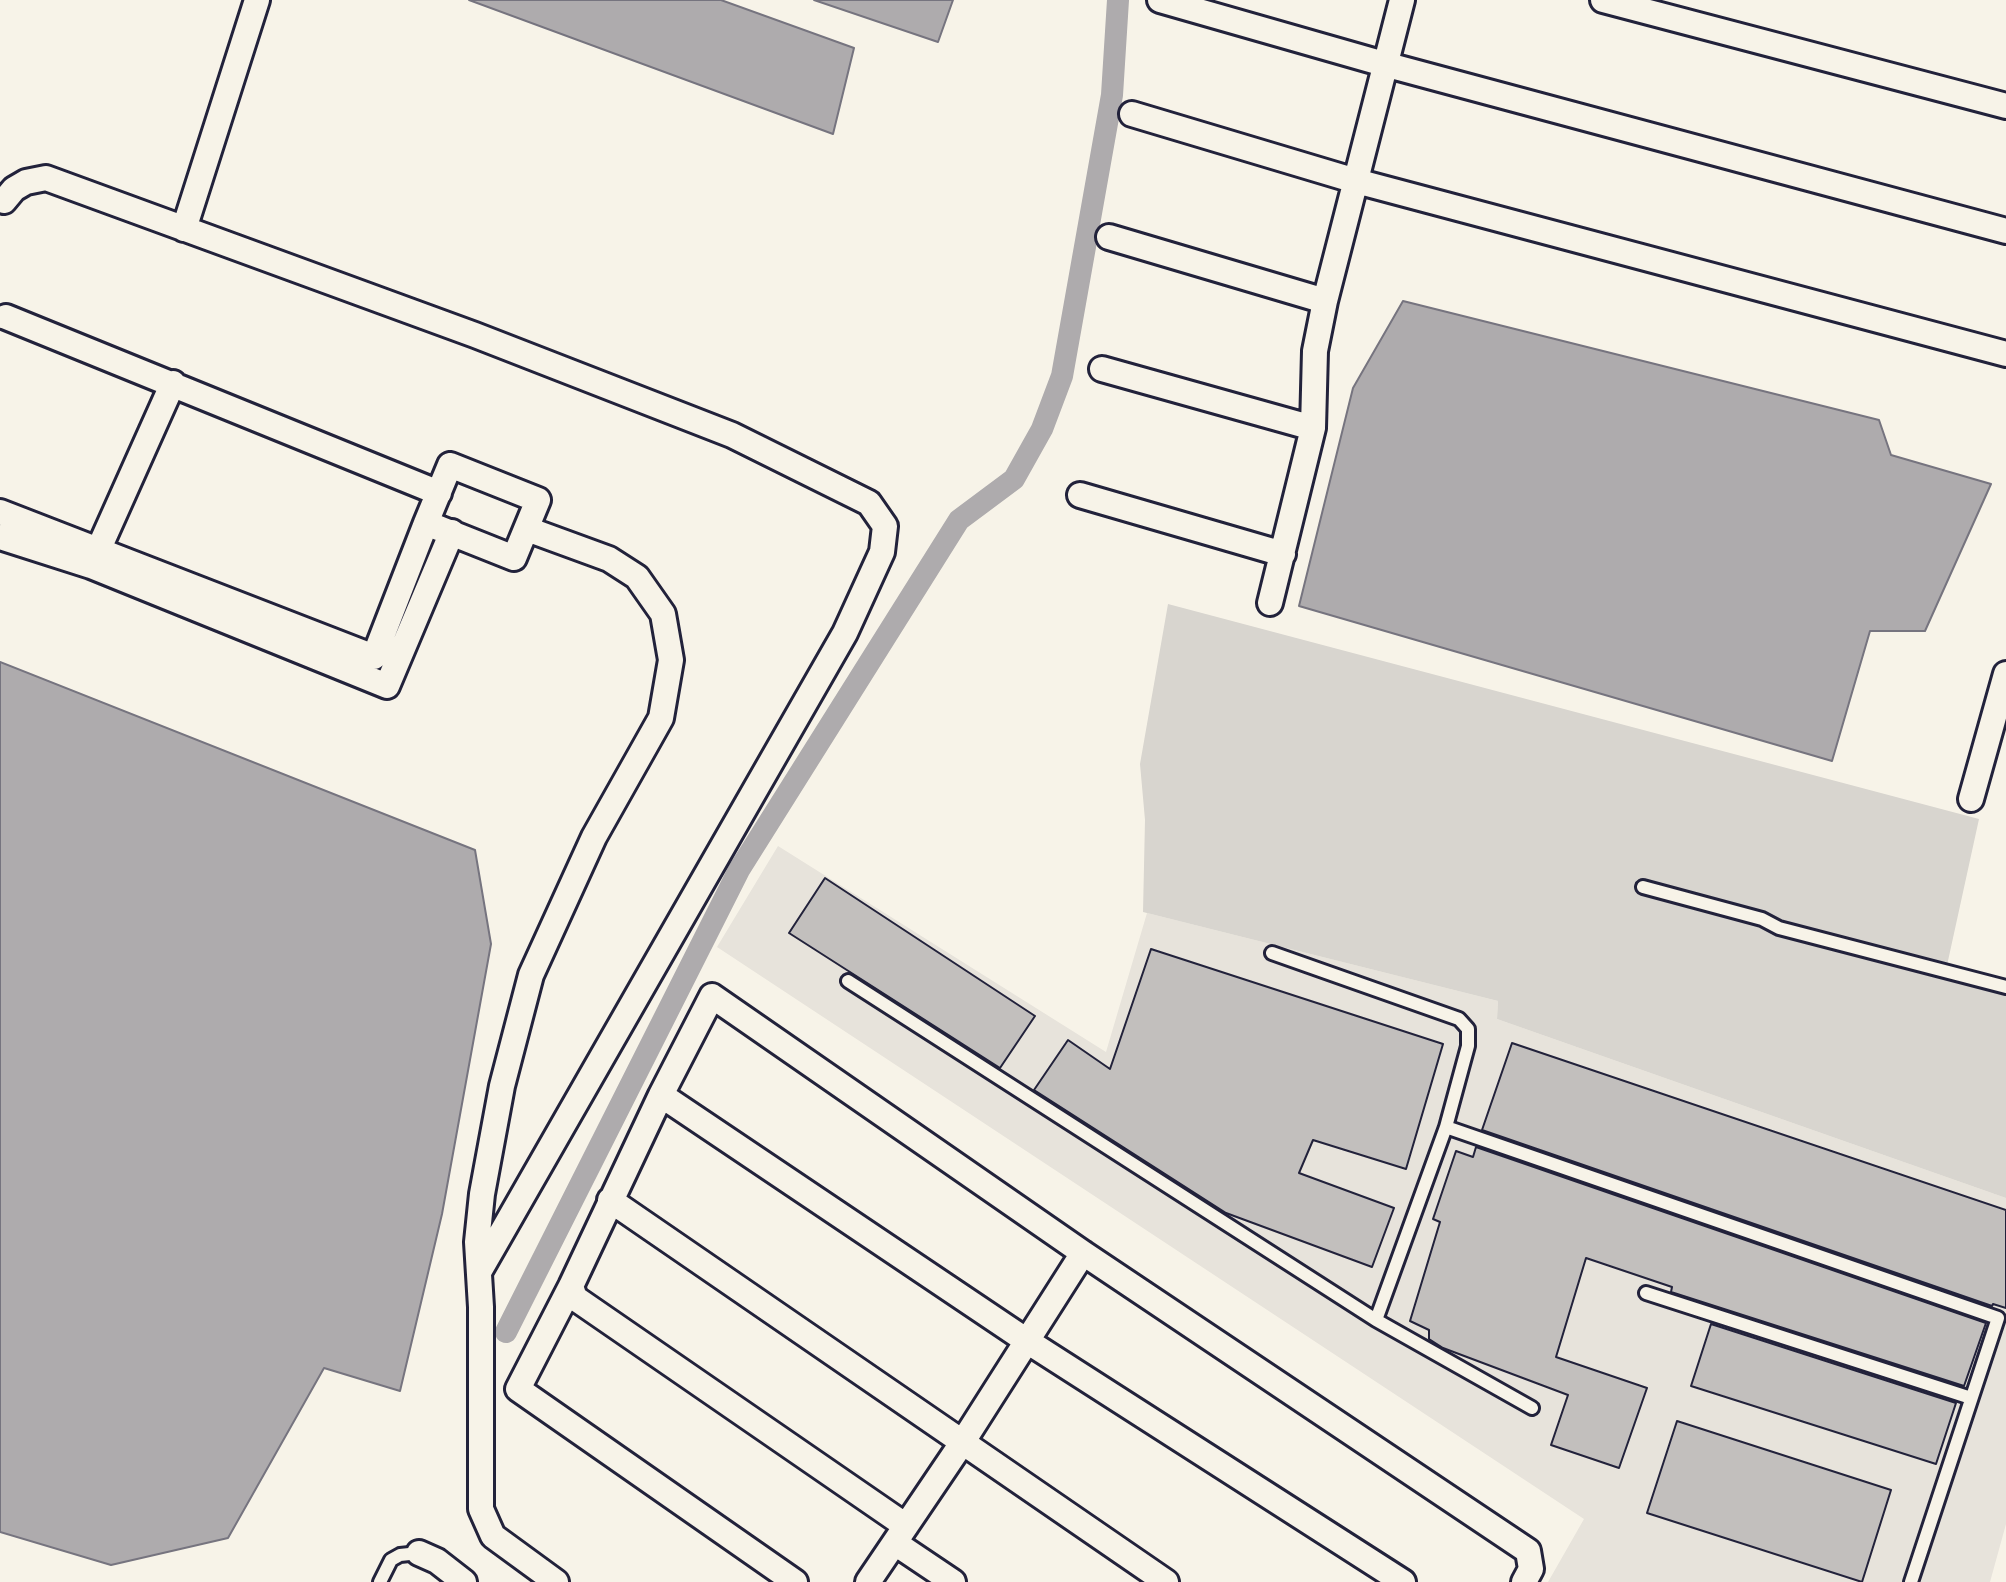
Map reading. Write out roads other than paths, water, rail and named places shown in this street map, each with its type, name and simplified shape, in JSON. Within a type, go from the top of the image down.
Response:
[{"type":"street","points":[[184,229],[257,0]]},
{"type":"street","points":[[1160,0],[1384,64],[2006,231]]},
{"type":"street","points":[[1270,603],[1313,428],[1315,351],[1325,301],[1402,0]]},
{"type":"street","points":[[1603,0],[2006,106]]},
{"type":"street","points":[[1132,114],[1356,181],[2006,354]]},
{"type":"street","points":[[4,201],[14,189],[26,182],[46,178],[475,335],[732,435],[869,503],[885,526],[882,552],[845,633],[479,1272]]},
{"type":"street","points":[[1109,237],[1325,301]]},
{"type":"street","points":[[6,317],[439,493]]},
{"type":"street","points":[[1102,369],[1313,428]]},
{"type":"street","points":[[94,558],[173,383]]},
{"type":"street","points":[[356,661],[374,657],[426,523],[450,465],[538,500],[514,558],[426,523]]},
{"type":"street","points":[[1080,495],[1283,554]]},
{"type":"street","points":[[0,512],[94,558],[356,661],[387,686],[452,532]]},
{"type":"street","points":[[527,529],[609,559],[637,577],[663,614],[671,660],[661,718],[594,837],[531,975],[502,1086],[482,1194],[477,1242],[481,1509],[493,1536],[556,1582]]},
{"type":"street","points":[[0,537],[94,558]]},
{"type":"street","points":[[1971,799],[1996,750],[2006,674]]},
{"type":"street","points":[[795,1582],[518,1389],[712,996],[1083,1253],[1528,1551],[1531,1569],[1524,1582]]},
{"type":"street","points":[[661,1095],[1027,1341],[1403,1582]]},
{"type":"street","points":[[610,1200],[1166,1582]]},
{"type":"street","points":[[868,1582],[962,1443],[1083,1253]]},
{"type":"street","points":[[571,1286],[575,1298],[901,1534],[953,1582]]},
{"type":"street","points":[[419,1553],[437,1561],[464,1582]]},
{"type":"lane","points":[[1643,887],[1762,919],[1779,928],[2006,987]]},
{"type":"lane","points":[[1272,953],[1459,1019],[1468,1029],[1468,1046],[1446,1127],[1376,1320]]},
{"type":"lane","points":[[848,981],[1376,1320],[1532,1408]]},
{"type":"lane","points":[[1446,1127],[2002,1318],[1971,1398],[1911,1582]]},
{"type":"lane","points":[[1646,1293],[1971,1398]]},
{"type":"lane","points":[[380,1582],[391,1560],[400,1555],[419,1553]]},
{"type":"waterway","points":[[506,1332],[739,870],[959,520],[1014,479],[1042,429],[1062,376],[1112,95],[1118,0]]}]
